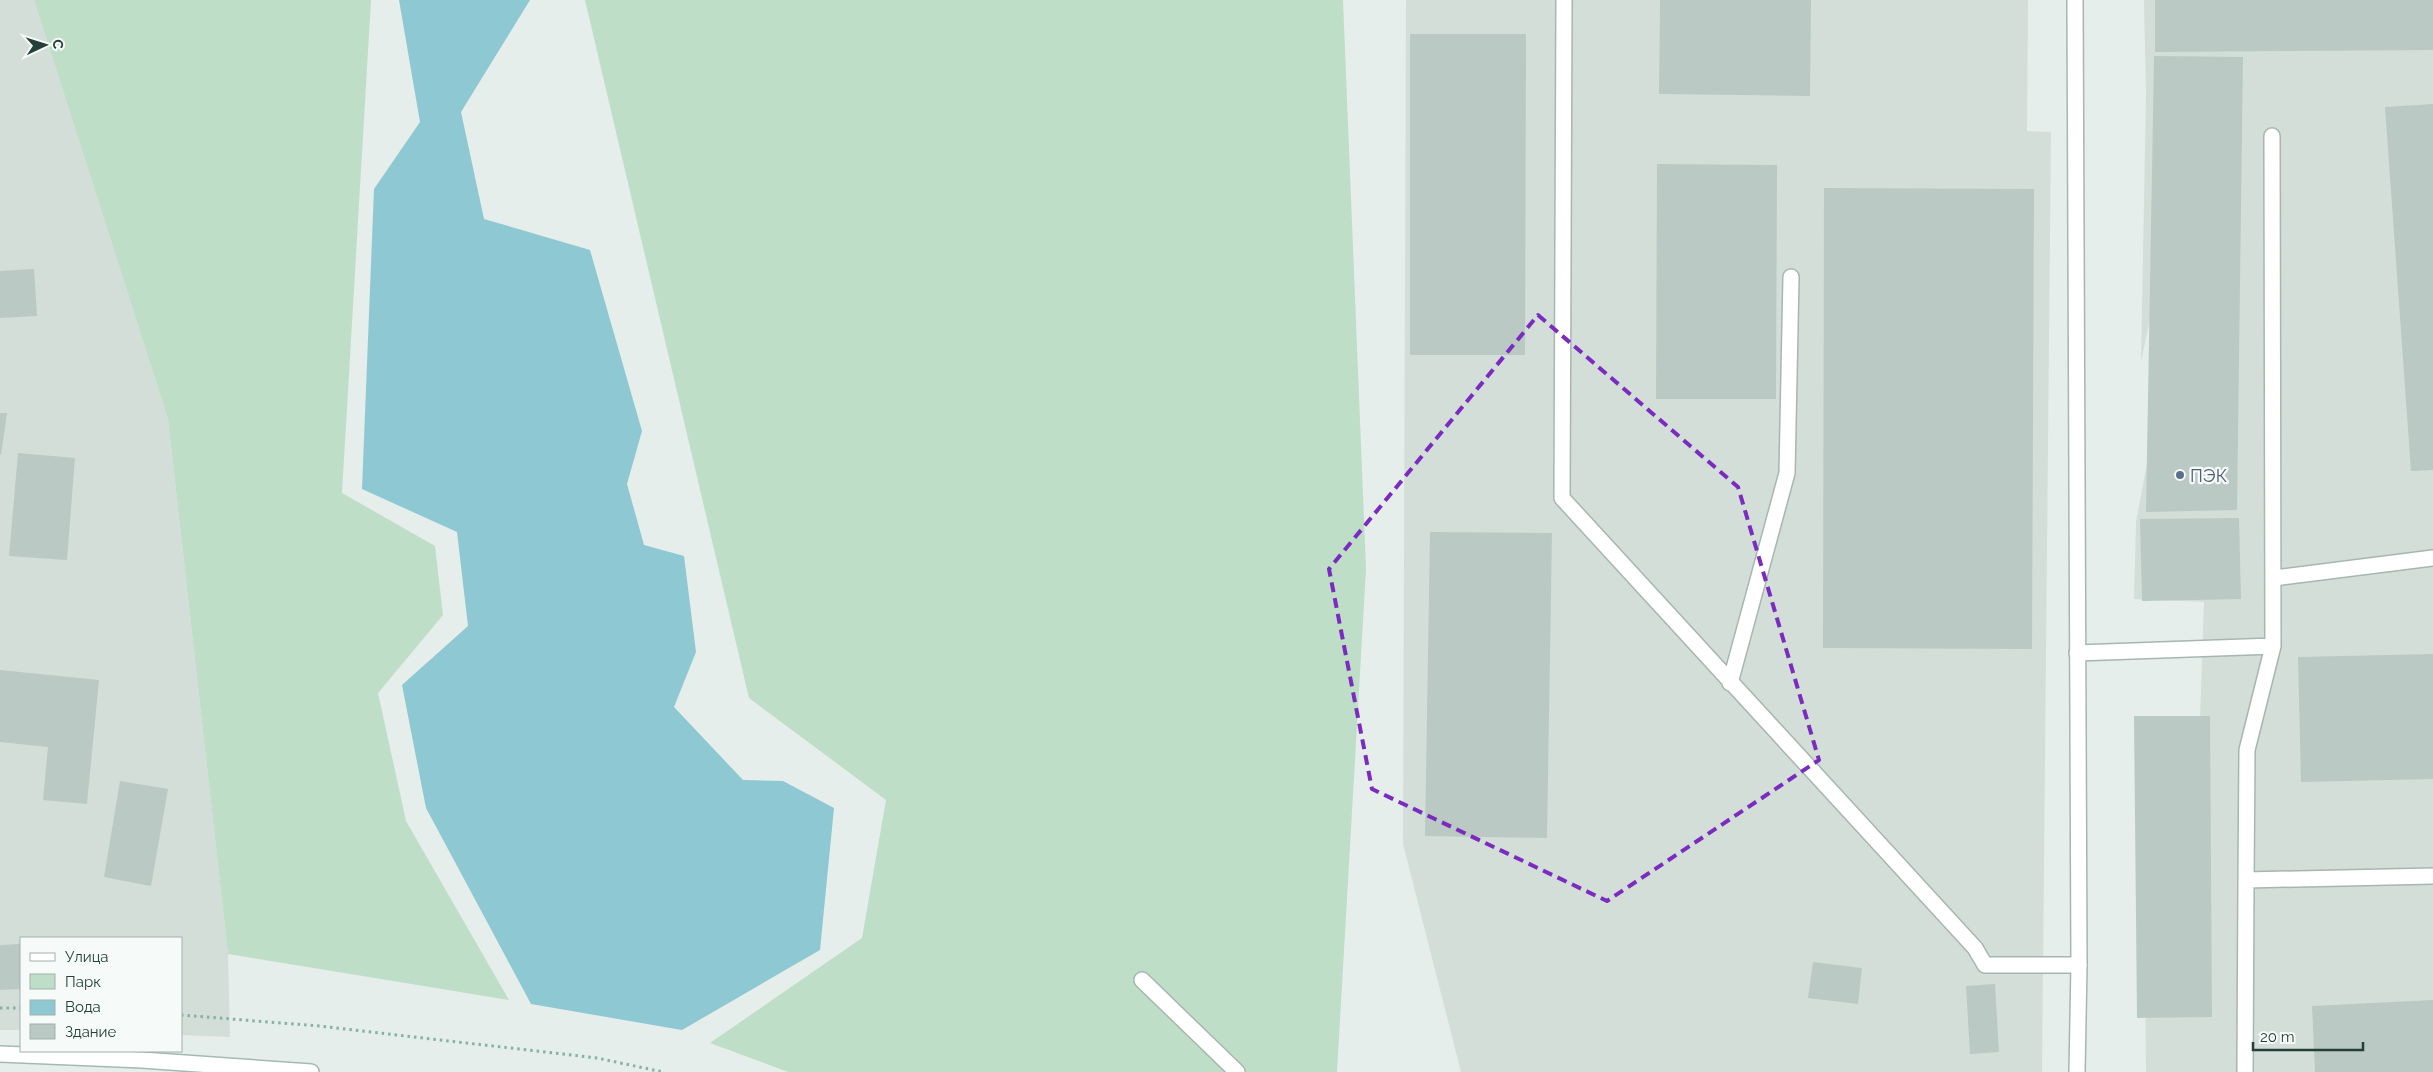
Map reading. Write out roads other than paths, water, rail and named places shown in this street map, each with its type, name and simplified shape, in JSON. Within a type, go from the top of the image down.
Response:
[{"type":"street","points":[[1564,0],[1562,498],[1730,683],[1976,948],[1985,965],[2079,965]]},
{"type":"street","points":[[2075,0],[2079,965],[2077,1072]]},
{"type":"street","points":[[2245,1072],[2247,750],[2274,646],[2272,136]]},
{"type":"street","points":[[1730,683],[1787,473],[1791,277]]},
{"type":"street","points":[[2274,578],[2433,558]]},
{"type":"street","points":[[2077,653],[2274,646]]},
{"type":"street","points":[[2246,880],[2433,876]]},
{"type":"street","points":[[1142,980],[1237,1072]]},
{"type":"street","points":[[0,1054],[142,1060],[311,1072]]},
{"type":"water","points":[[399,0],[530,0],[461,112],[484,219],[590,250],[642,431],[627,484],[644,545],[684,556],[696,652],[674,707],[743,780],[783,781],[834,808],[820,950],[682,1030],[531,1004],[426,808],[402,685],[468,626],[457,532],[362,489],[374,189],[420,122]]},
{"type":"place","name":"ПЭК","points":[[2180,475]]}]
